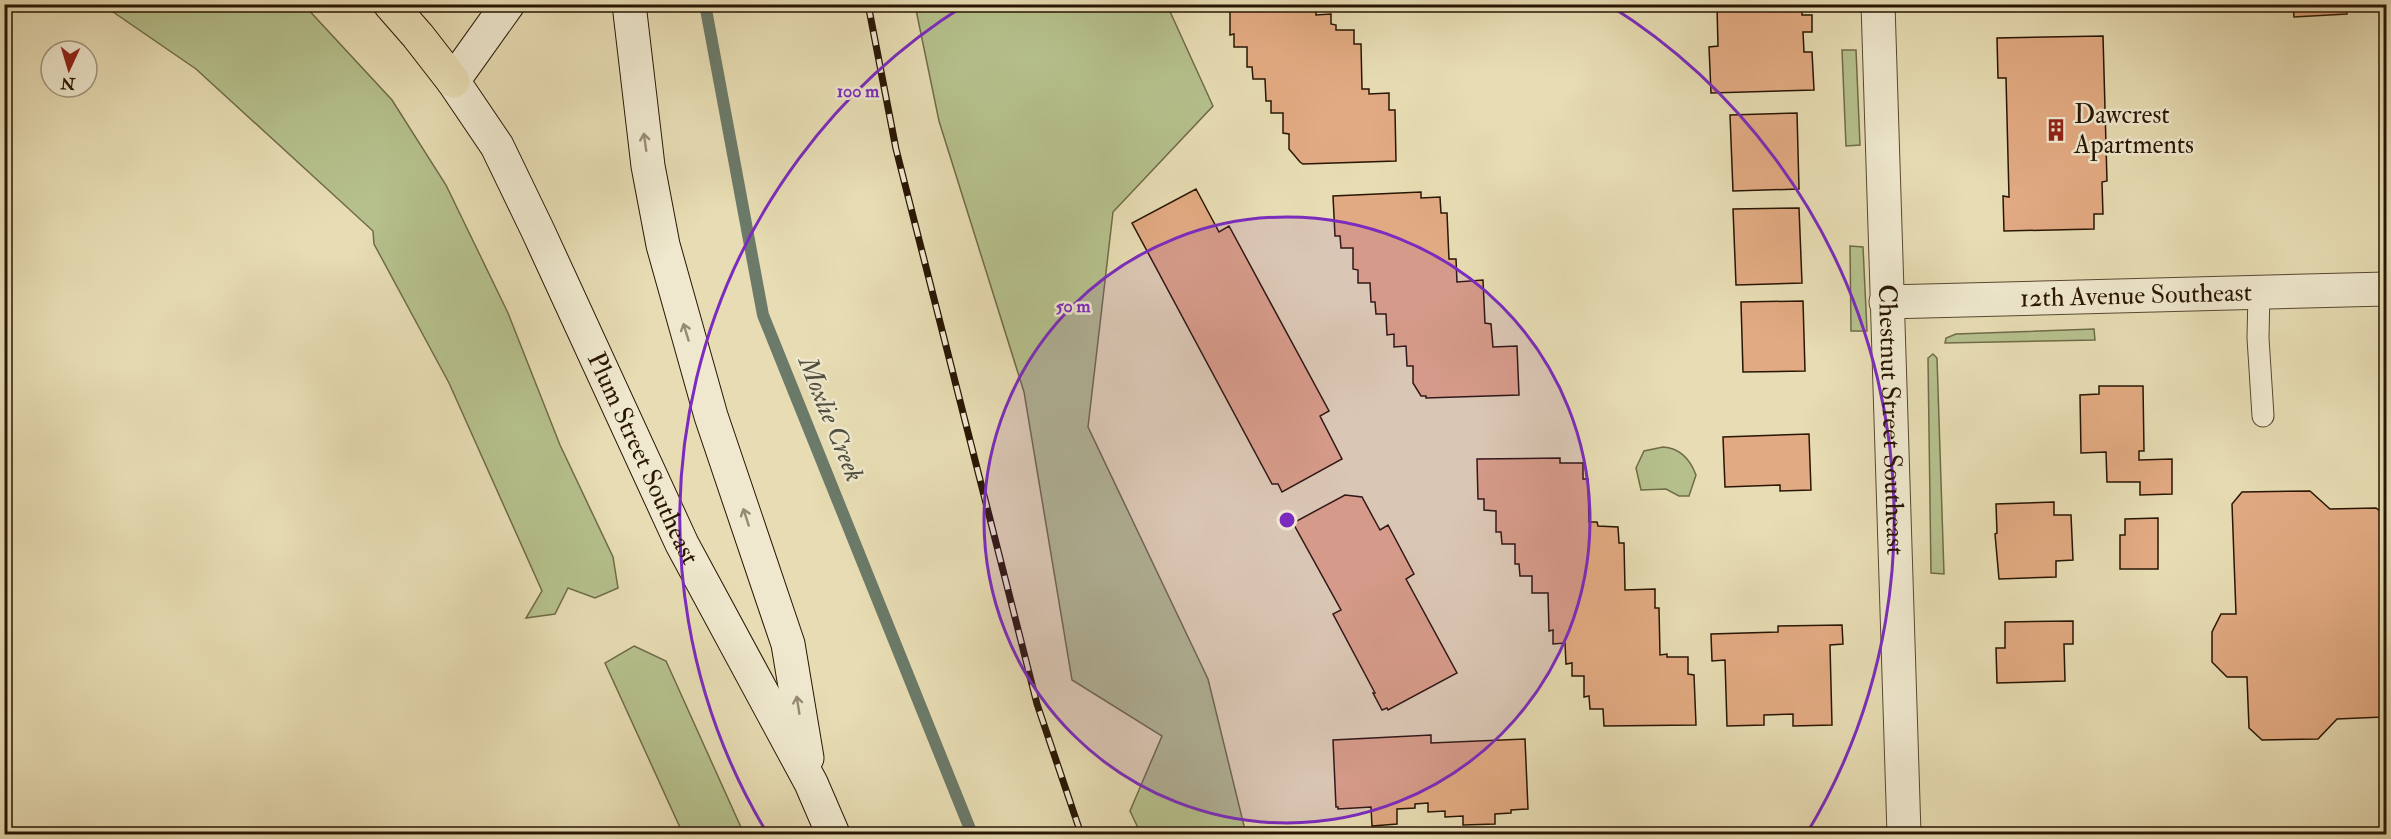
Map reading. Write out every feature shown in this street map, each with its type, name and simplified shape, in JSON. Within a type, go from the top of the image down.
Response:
[{"type":"highway","points":[[390,4],[453,81]]},
{"type":"main road","points":[[453,81],[508,4]]},
{"type":"main road","points":[[629,4],[648,166],[663,245],[711,416],[788,644],[811,783]]},
{"type":"main road","name":"Chestnut Street Southeast","points":[[1878,4],[1904,834]]},
{"type":"main road","name":"Plum Street Southeast","points":[[453,81],[497,146],[682,544],[811,783],[833,834]]},
{"type":"main road","name":"12th Avenue Southeast","points":[[1886,302],[2386,288]]},
{"type":"lane","points":[[2259,292],[2258,338],[2263,416]]},
{"type":"green space","points":[[103,5],[304,5],[392,100],[446,185],[508,313],[560,445],[613,557],[618,588],[595,598],[568,588],[555,614],[526,618],[542,591],[449,383],[374,244],[373,231],[196,69]]},
{"type":"green space","points":[[915,5],[1167,5],[1213,106],[1113,212],[1088,427],[1208,679],[1246,834],[1141,834],[1130,811],[1162,736],[1072,680],[1024,392],[939,121]]},
{"type":"green space","points":[[1842,50],[1856,50],[1860,145],[1846,146]]},
{"type":"green space","points":[[1850,246],[1863,247],[1867,331],[1851,331]]},
{"type":"green space","points":[[2094,329],[2095,340],[1945,343],[1946,338],[1956,334]]},
{"type":"green space","points":[[1933,354],[1937,358],[1944,574],[1931,573],[1928,358]]},
{"type":"green space","points":[[1663,447],[1679,452],[1694,469],[1696,475],[1689,496],[1679,496],[1666,489],[1641,490],[1636,468],[1644,451]]},
{"type":"green space","points":[[634,646],[666,661],[744,834],[683,834],[605,663]]},
{"type":"building","points":[[1230,4],[1316,4],[1316,15],[1331,14],[1331,24],[1336,25],[1336,30],[1354,30],[1354,44],[1361,44],[1362,89],[1369,89],[1369,94],[1389,93],[1389,110],[1395,110],[1396,161],[1303,164],[1300,162],[1289,149],[1289,134],[1283,133],[1283,113],[1271,113],[1271,101],[1266,101],[1265,79],[1253,79],[1252,67],[1247,67],[1247,47],[1234,47],[1234,34],[1230,35]]},
{"type":"building","points":[[1708,4],[1802,4],[1802,15],[1812,15],[1812,32],[1803,32],[1804,52],[1812,52],[1814,90],[1711,93],[1709,47],[1718,46],[1717,7],[1708,7]]},
{"type":"building","points":[[2293,4],[2346,4],[2347,14],[2294,17]]},
{"type":"building","name":"Dawcrest Apartments","points":[[2103,36],[2107,181],[2102,182],[2103,214],[2094,214],[2094,229],[2004,231],[2003,196],[2009,197],[2006,78],[1998,78],[1997,38]]},
{"type":"building","points":[[1797,113],[1799,189],[1733,191],[1730,115]]},
{"type":"building","points":[[1196,189],[1219,232],[1229,226],[1329,411],[1320,416],[1342,459],[1282,492],[1278,484],[1272,484],[1132,223]]},
{"type":"building","points":[[1421,192],[1421,198],[1440,197],[1441,213],[1447,213],[1449,259],[1456,259],[1457,282],[1483,280],[1485,323],[1491,324],[1493,347],[1517,346],[1519,395],[1426,398],[1426,396],[1421,396],[1413,383],[1413,366],[1407,366],[1406,346],[1394,347],[1394,334],[1387,335],[1386,314],[1376,314],[1375,302],[1371,302],[1370,283],[1358,283],[1358,270],[1353,269],[1353,248],[1341,248],[1340,236],[1335,236],[1333,196]]},
{"type":"building","points":[[1799,208],[1802,283],[1736,285],[1733,209]]},
{"type":"building","points":[[1803,301],[1805,371],[1743,372],[1741,302]]},
{"type":"building","points":[[2099,386],[2143,386],[2144,451],[2139,451],[2139,460],[2172,459],[2172,494],[2140,495],[2140,482],[2107,482],[2106,452],[2081,453],[2080,395],[2099,394]]},
{"type":"building","points":[[1809,434],[1811,490],[1780,491],[1780,485],[1725,487],[1723,437]]},
{"type":"building","points":[[1560,458],[1560,463],[1583,463],[1583,479],[1588,479],[1589,522],[1597,522],[1598,526],[1618,527],[1619,543],[1624,543],[1625,590],[1655,589],[1655,608],[1659,608],[1660,655],[1688,657],[1688,674],[1694,675],[1696,725],[1604,726],[1603,709],[1590,709],[1589,696],[1584,697],[1584,676],[1572,676],[1572,663],[1566,664],[1565,643],[1553,644],[1553,630],[1549,631],[1548,593],[1532,593],[1532,576],[1520,576],[1519,564],[1515,564],[1515,544],[1502,544],[1501,532],[1496,532],[1496,511],[1484,510],[1484,499],[1478,499],[1477,459]]},
{"type":"building","points":[[2310,491],[2330,509],[2376,508],[2386,516],[2386,714],[2383,717],[2337,719],[2318,739],[2262,740],[2249,728],[2247,677],[2227,677],[2212,662],[2212,632],[2221,614],[2236,614],[2232,504],[2242,492]]},
{"type":"building","points":[[1345,495],[1362,497],[1380,530],[1388,525],[1414,574],[1406,579],[1457,673],[1388,710],[1387,708],[1382,710],[1373,693],[1375,693],[1333,614],[1341,610],[1293,523]]},
{"type":"building","points":[[2054,502],[2054,515],[2071,515],[2073,560],[2056,561],[2056,577],[1999,579],[1995,534],[1997,533],[1996,504]]},
{"type":"building","points":[[2158,518],[2158,569],[2120,569],[2120,535],[2125,535],[2125,519]]},
{"type":"building","points":[[2073,621],[2073,644],[2064,644],[2065,681],[1997,683],[1996,648],[2005,648],[2005,622]]},
{"type":"building","points":[[1842,625],[1843,644],[1830,645],[1832,725],[1793,726],[1793,714],[1764,715],[1764,725],[1727,726],[1725,660],[1712,661],[1711,634],[1778,632],[1778,626]]},
{"type":"building","points":[[1431,735],[1431,743],[1525,739],[1528,809],[1495,814],[1495,824],[1463,825],[1463,816],[1445,817],[1445,811],[1428,812],[1428,803],[1415,804],[1415,808],[1397,809],[1397,824],[1372,826],[1371,807],[1338,809],[1336,807],[1333,740]]},
{"type":"waterway","name":"Moxlie Creek","points":[[705,4],[763,315],[972,834]]},
{"type":"railway","points":[[868,4],[896,149],[1037,704],[1081,834]]},
{"type":"place","name":"Dawcrest Apartments","points":[[2056,130]]}]
